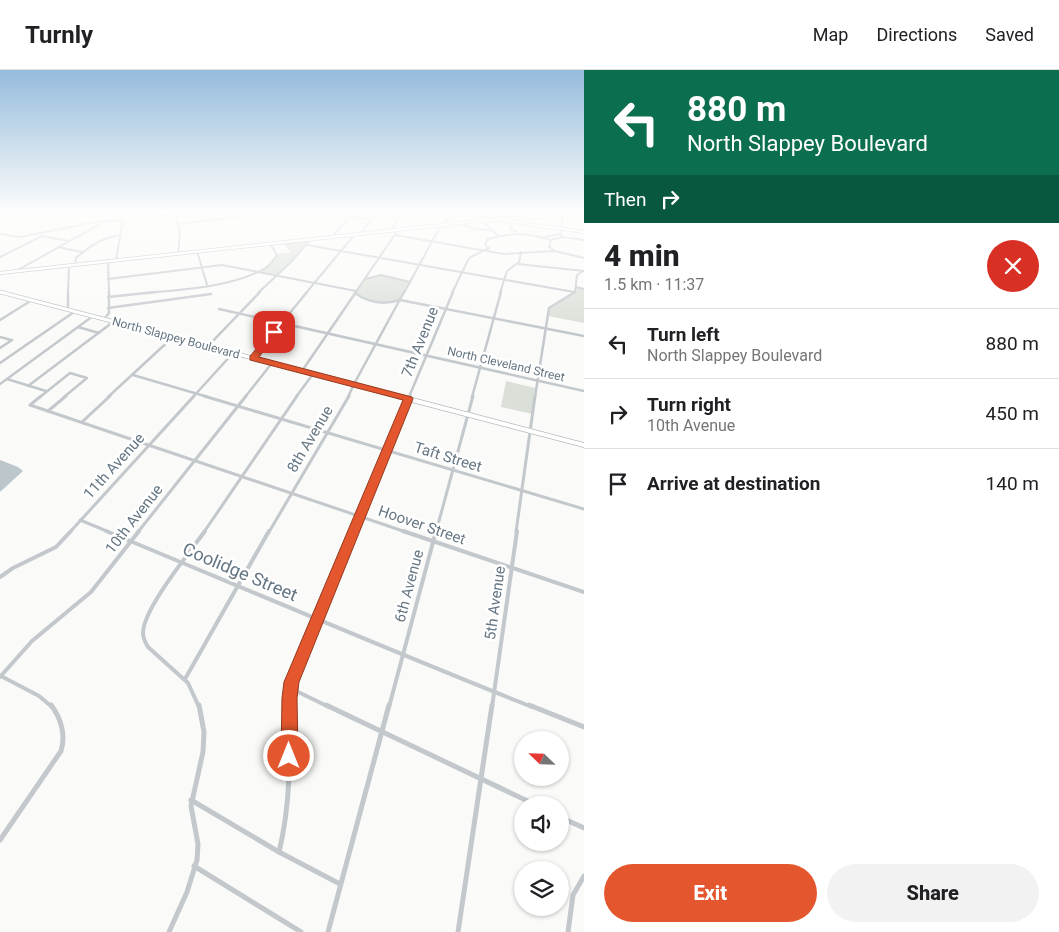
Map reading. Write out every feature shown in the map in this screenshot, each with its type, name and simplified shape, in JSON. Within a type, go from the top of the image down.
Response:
[{"type":"main road","points":[[0,273],[185,252]]},
{"type":"main road","name":"North Slappey Boulevard","points":[[0,292],[584,444]]},
{"type":"street","points":[[0,258],[12,252]]},
{"type":"street","points":[[16,271],[49,252]]},
{"type":"street","points":[[75,265],[76,258],[82,252]]},
{"type":"street","points":[[116,260],[117,252]]},
{"type":"street","points":[[197,252],[207,285]]},
{"type":"street","points":[[108,297],[207,285],[258,272],[273,262],[277,256],[275,252]]},
{"type":"street","points":[[208,346],[300,252]]},
{"type":"street","points":[[253,358],[341,252]]},
{"type":"street","points":[[349,252],[504,280],[575,290],[584,289]]},
{"type":"street","points":[[302,371],[384,252]]},
{"type":"street","name":"8th Avenue","points":[[185,679],[237,585],[326,432],[351,393],[354,384],[426,252]]},
{"type":"street","points":[[495,252],[500,254],[519,252]]},
{"type":"street","name":"6th Avenue","points":[[328,932],[380,731],[504,280],[507,271],[520,260],[521,252]]},
{"type":"street","points":[[560,252],[584,258]]},
{"type":"street","name":"7th Avenue","points":[[279,852],[287,822],[289,794],[290,688],[461,272],[468,259],[480,253]]},
{"type":"street","points":[[104,319],[108,315],[108,261]]},
{"type":"street","points":[[517,264],[584,271]]},
{"type":"street","points":[[68,309],[69,265]]},
{"type":"street","points":[[108,279],[222,265],[356,292],[364,298],[381,303],[400,300],[584,336]]},
{"type":"street","points":[[575,290],[577,275],[584,271]]},
{"type":"street","points":[[365,279],[381,275],[410,282]]},
{"type":"street","name":"5th Avenue","points":[[458,932],[495,691],[544,328],[549,308],[575,290]]},
{"type":"street","points":[[108,308],[211,294]]},
{"type":"street","points":[[0,320],[32,300]]},
{"type":"street","name":"North Cleveland Street","points":[[219,308],[584,391]]},
{"type":"street","points":[[0,364],[75,311]]},
{"type":"street","points":[[0,384],[93,316]]},
{"type":"street","points":[[28,386],[113,321]]},
{"type":"street","points":[[78,327],[99,332]]},
{"type":"street","points":[[0,337],[12,340],[0,348]]},
{"type":"street","points":[[82,422],[173,337]]},
{"type":"street","name":"11th Avenue","points":[[0,577],[8,569],[46,554],[60,542],[233,353]]},
{"type":"street","name":"10th Avenue","points":[[0,676],[32,642],[91,592],[272,363]]},
{"type":"street","points":[[8,379],[46,392],[70,373],[88,378],[48,410]]},
{"type":"street","points":[[169,932],[187,890],[198,850],[191,820],[191,800],[199,772],[204,732],[199,703],[192,687],[174,668],[148,650],[143,642],[143,631],[147,617],[313,374]]},
{"type":"street","name":"Taft Street","points":[[133,375],[584,509]]},
{"type":"street","name":"Hoover Street","points":[[46,392],[30,405],[584,592]]},
{"type":"street","name":"Coolidge Street","points":[[80,520],[402,656],[495,691],[584,728]]},
{"type":"street","points":[[0,676],[49,703],[63,730],[64,740],[61,751],[0,840]]},
{"type":"street","points":[[290,688],[517,796]]},
{"type":"street","points":[[191,800],[279,852],[340,884]]},
{"type":"street","points":[[569,821],[584,828]]},
{"type":"street","points":[[194,866],[301,932]]},
{"type":"street","points":[[568,932],[569,909],[574,890],[584,876]]},
{"type":"shaded area","points":[[299,252],[276,275],[258,272],[275,260],[277,254]]},
{"type":"shaded area","points":[[381,275],[410,282],[400,300],[377,301],[355,293],[365,279]]},
{"type":"shaded area","points":[[576,287],[584,289],[584,323],[548,316],[552,306],[576,292]]},
{"type":"shaded area","points":[[506,381],[535,388],[532,414],[501,407]]},
{"type":"shaded area","points":[[0,460],[23,471],[0,492]]},
{"type":"route","points":[[274,332],[253,358],[408,399],[291,682],[289,698],[289,756]]}]
